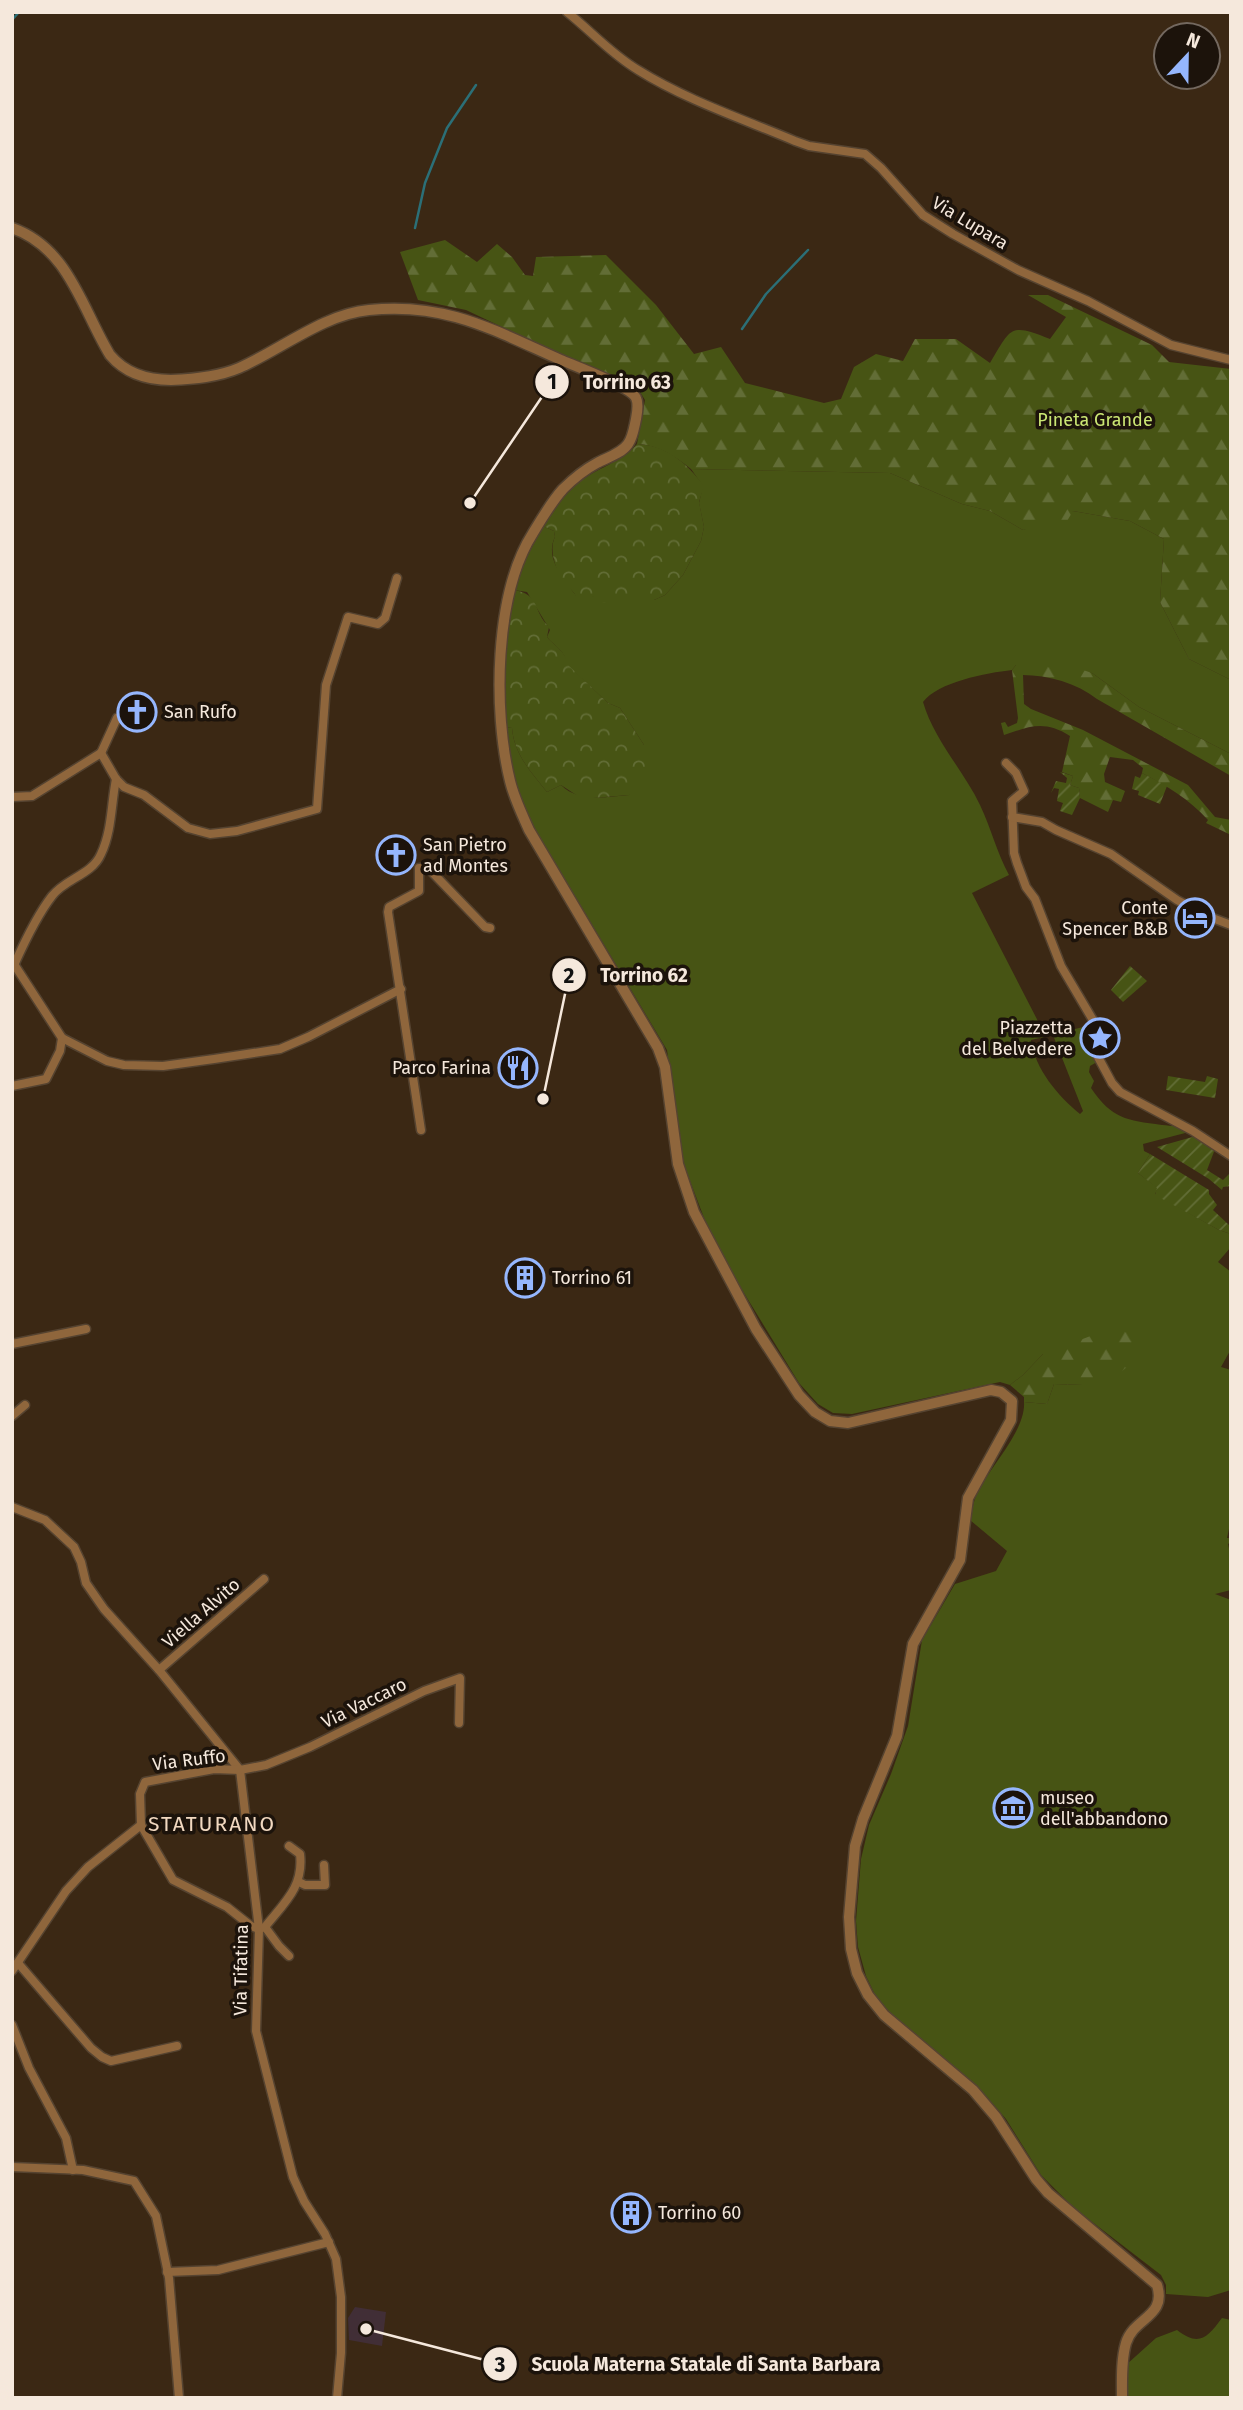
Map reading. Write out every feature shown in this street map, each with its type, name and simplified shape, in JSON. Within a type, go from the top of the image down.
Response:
[{"type":"street","name":"Via Lupara","points":[[567,12],[600,42],[637,69],[695,99],[809,146],[865,154],[923,215],[1018,270],[1088,301],[1171,345],[1231,360]]},
{"type":"street","points":[[12,228],[31,237],[64,268],[110,355],[120,365],[141,377],[187,380],[218,375],[238,369],[346,314],[370,310],[411,309],[437,311],[471,321],[603,378],[632,393],[636,399],[636,416],[629,443],[585,470],[561,491],[517,562],[503,619],[500,719],[510,782],[529,830],[659,1048],[665,1067],[678,1164],[694,1212],[756,1328],[799,1395],[815,1412],[830,1421],[848,1423],[991,1390],[1008,1395],[1012,1401],[1011,1420],[968,1498],[960,1560],[914,1644],[897,1736],[863,1819],[855,1846],[849,1917],[852,1949],[857,1973],[868,1995],[884,2015],[973,2090],[996,2117],[1048,2193],[1157,2285],[1161,2296],[1154,2312],[1139,2324],[1127,2340],[1122,2372],[1122,2398]]},
{"type":"street","points":[[101,752],[116,779],[124,787],[144,795],[188,828],[210,834],[237,831],[317,809],[326,685],[348,617],[379,624],[385,618],[397,578]]},
{"type":"street","points":[[12,797],[32,796],[101,752],[117,718]]},
{"type":"street","points":[[1006,763],[1016,773],[1024,791],[1022,795],[1012,799],[1014,853],[1061,966],[1100,1032],[1094,1045],[1097,1057],[1120,1092],[1202,1136],[1231,1156]]},
{"type":"street","points":[[116,779],[110,828],[101,856],[92,869],[74,877],[53,895],[14,962],[62,1038],[107,1061],[124,1065],[163,1066],[280,1049],[401,989]]},
{"type":"street","points":[[1012,817],[1042,822],[1111,854],[1177,900],[1231,925]]},
{"type":"street","points":[[421,1130],[388,912],[393,904],[419,891],[419,868],[424,867],[433,870],[466,907],[490,928]]},
{"type":"street","points":[[12,1086],[46,1079],[60,1051],[62,1038]]},
{"type":"street","points":[[12,1344],[86,1329]]},
{"type":"street","points":[[12,1416],[25,1405]]},
{"type":"street","points":[[12,1507],[45,1520],[74,1547],[82,1562],[86,1583],[104,1609],[159,1670],[240,1770]]},
{"type":"street","name":"Viella Alvito","points":[[159,1670],[264,1579]]},
{"type":"street","name":"Via Vaccaro","points":[[240,1770],[267,1765],[424,1691],[460,1678],[459,1723]]},
{"type":"street","name":"Via Ruffo","points":[[141,1825],[140,1794],[145,1782],[214,1769],[240,1770]]},
{"type":"street","name":"Via Tifatina","points":[[240,1770],[262,1928],[256,2031],[293,2177],[336,2259],[341,2297],[337,2398]]},
{"type":"street","points":[[12,1971],[66,1891],[88,1867],[141,1825],[173,1880],[227,1907],[251,1926],[262,1928],[289,1956]]},
{"type":"street","points":[[262,1928],[299,1882],[302,1868],[300,1854],[289,1846]]},
{"type":"street","points":[[299,1882],[305,1885],[325,1885],[324,1865]]},
{"type":"street","points":[[18,1962],[91,2048],[102,2057],[111,2061],[177,2046]]},
{"type":"street","points":[[12,2025],[29,2068],[66,2138],[73,2169]]},
{"type":"street","points":[[12,2167],[73,2169],[134,2181],[156,2216],[167,2272],[179,2398]]},
{"type":"street","points":[[167,2272],[218,2270],[329,2242]]},
{"type":"shaded area","points":[[355,2307],[386,2312],[382,2346],[349,2340],[348,2318]]},
{"type":"green space","name":"Pineta Grande","points":[[445,240],[477,262],[497,244],[512,257],[525,275],[533,276],[536,257],[606,255],[656,305],[694,354],[721,347],[745,383],[824,403],[841,399],[854,367],[876,354],[903,361],[915,339],[956,339],[990,363],[1008,335],[1013,332],[1026,331],[1050,339],[1066,317],[1028,295],[1048,295],[1152,345],[1169,362],[1231,369],[1231,680],[1189,659],[1160,602],[1164,539],[1130,521],[1073,511],[1067,521],[1023,530],[990,511],[962,504],[890,473],[691,469],[666,452],[637,444],[645,400],[640,392],[466,310],[418,300],[400,252]]},
{"type":"green space","points":[[637,444],[657,448],[675,457],[704,486],[699,502],[704,527],[701,541],[683,575],[665,595],[654,600],[609,603],[600,602],[593,596],[585,603],[577,602],[571,589],[563,584],[556,567],[552,548],[554,531],[543,526],[576,485],[625,455]]},
{"type":"green space","points":[[691,469],[890,473],[962,504],[990,511],[1023,530],[1073,511],[1130,521],[1164,539],[1160,602],[1189,659],[1231,680],[1231,754],[1139,707],[1092,673],[1016,665],[1012,670],[976,676],[951,684],[930,695],[923,702],[934,729],[980,805],[1009,875],[972,893],[1042,1029],[1071,1030],[1083,1027],[1088,1037],[1083,1046],[1097,1062],[1090,1066],[1089,1072],[1094,1081],[1091,1088],[1113,1112],[1129,1119],[1176,1127],[1189,1132],[1143,1144],[1144,1151],[1150,1154],[1138,1173],[1158,1188],[1155,1194],[1231,1234],[1231,1247],[1218,1262],[1231,1272],[1231,1349],[1221,1367],[1231,1370],[1231,1529],[1227,1538],[1231,1538],[1228,1544],[1231,1590],[1215,1594],[1231,1600],[1231,2290],[1208,2297],[1166,2294],[1166,2285],[1161,2275],[1074,2208],[1041,2175],[1006,2119],[985,2095],[900,2023],[877,1999],[866,1976],[858,1947],[856,1921],[861,1859],[869,1825],[908,1726],[922,1640],[955,1584],[996,1571],[1007,1551],[970,1520],[976,1497],[1013,1437],[1023,1413],[1024,1402],[1047,1404],[1054,1384],[1083,1385],[1043,1354],[1010,1385],[1000,1382],[852,1414],[833,1413],[818,1404],[799,1383],[736,1280],[706,1223],[682,1160],[667,1050],[527,816],[515,785],[506,727],[512,728],[520,754],[547,792],[561,785],[584,797],[629,795],[644,745],[620,708],[608,703],[566,664],[562,653],[547,637],[550,630],[527,592],[514,590],[521,568],[543,526],[554,531],[554,561],[577,597],[654,600],[665,595],[683,575],[701,541],[704,527],[699,503],[703,486]],"holes":[[[1053,1035],[1083,1111],[1080,1114],[1072,1107],[1049,1081],[1037,1061],[1031,1040]]]},
{"type":"green space","points":[[514,590],[523,592],[532,599],[549,627],[547,637],[563,653],[567,664],[608,703],[620,708],[644,745],[649,765],[644,780],[629,795],[593,798],[587,802],[561,785],[547,792],[520,754],[512,728],[506,727],[504,693],[505,658]]},
{"type":"green space","points":[[1028,662],[1062,663],[1092,673],[1139,707],[1231,754],[1231,776],[1071,684],[1042,676],[1023,675],[1024,704],[1083,730],[1188,785],[1215,817],[1231,820],[1231,835],[1206,823],[1208,820],[1193,806],[1142,773],[1143,768],[1133,760],[1110,757],[1104,774],[1105,782],[1125,791],[1121,802],[1113,800],[1108,812],[1080,798],[1079,788],[1070,785],[1073,776],[1062,772],[1070,736],[1045,726],[1004,735],[1001,723],[1005,722],[1008,727],[1017,723],[1018,718],[1012,670],[1016,665]]},
{"type":"green space","points":[[1060,772],[1073,776],[1070,785],[1079,788],[1080,798],[1072,815],[1060,811],[1063,803],[1057,801],[1059,789],[1054,788],[1051,793],[1056,781],[1066,783],[1067,778]]},
{"type":"green space","points":[[1142,773],[1167,786],[1160,804],[1138,795],[1139,791],[1132,789],[1135,776],[1140,778]]},
{"type":"green space","points":[[1130,966],[1147,981],[1123,1002],[1111,990]]},
{"type":"green space","points":[[1168,1076],[1205,1082],[1207,1076],[1218,1079],[1215,1098],[1166,1090]]},
{"type":"green space","points":[[1196,1136],[1215,1149],[1207,1170],[1223,1180],[1229,1174],[1231,1186],[1223,1187],[1222,1190],[1157,1147]]},
{"type":"green space","points":[[1150,1154],[1209,1190],[1217,1205],[1213,1210],[1229,1225],[1231,1223],[1231,1234],[1155,1195],[1157,1188],[1138,1173]]},
{"type":"green space","points":[[1117,1326],[1143,1341],[1137,1358],[1120,1373],[1083,1385],[1054,1384],[1047,1404],[1024,1402],[1024,1397],[1010,1385],[1043,1354]]},
{"type":"green space","points":[[1222,2318],[1231,2320],[1231,2398],[1127,2398],[1126,2365],[1156,2338],[1177,2330],[1191,2338],[1202,2338],[1212,2331]]},
{"type":"waterway","points":[[12,20],[19,12]]},
{"type":"waterway","points":[[415,228],[425,183],[447,128],[476,85]]},
{"type":"waterway","points":[[742,329],[766,294],[808,250]]},
{"type":"place","name":"Torrino 63","points":[[470,503]]},
{"type":"place","name":"San Rufo","points":[[137,712]]},
{"type":"place","name":"San Pietro ad Montes","points":[[396,855]]},
{"type":"place","name":"Conte Spencer B&B","points":[[1195,918]]},
{"type":"place","name":"Piazzetta del Belvedere","points":[[1100,1038]]},
{"type":"place","name":"Parco Farina","points":[[518,1068]]},
{"type":"place","name":"Torrino 62","points":[[543,1099]]},
{"type":"place","name":"Torrino 61","points":[[525,1278]]},
{"type":"place","name":"museo dell'abbandono","points":[[1013,1808]]},
{"type":"place","name":"Torrino 60","points":[[631,2213]]},
{"type":"place","name":"Scuola Materna Statale di Santa Barbara","points":[[366,2329]]},
{"type":"district","name":"STATURANO","points":[[212,1824]]}]
